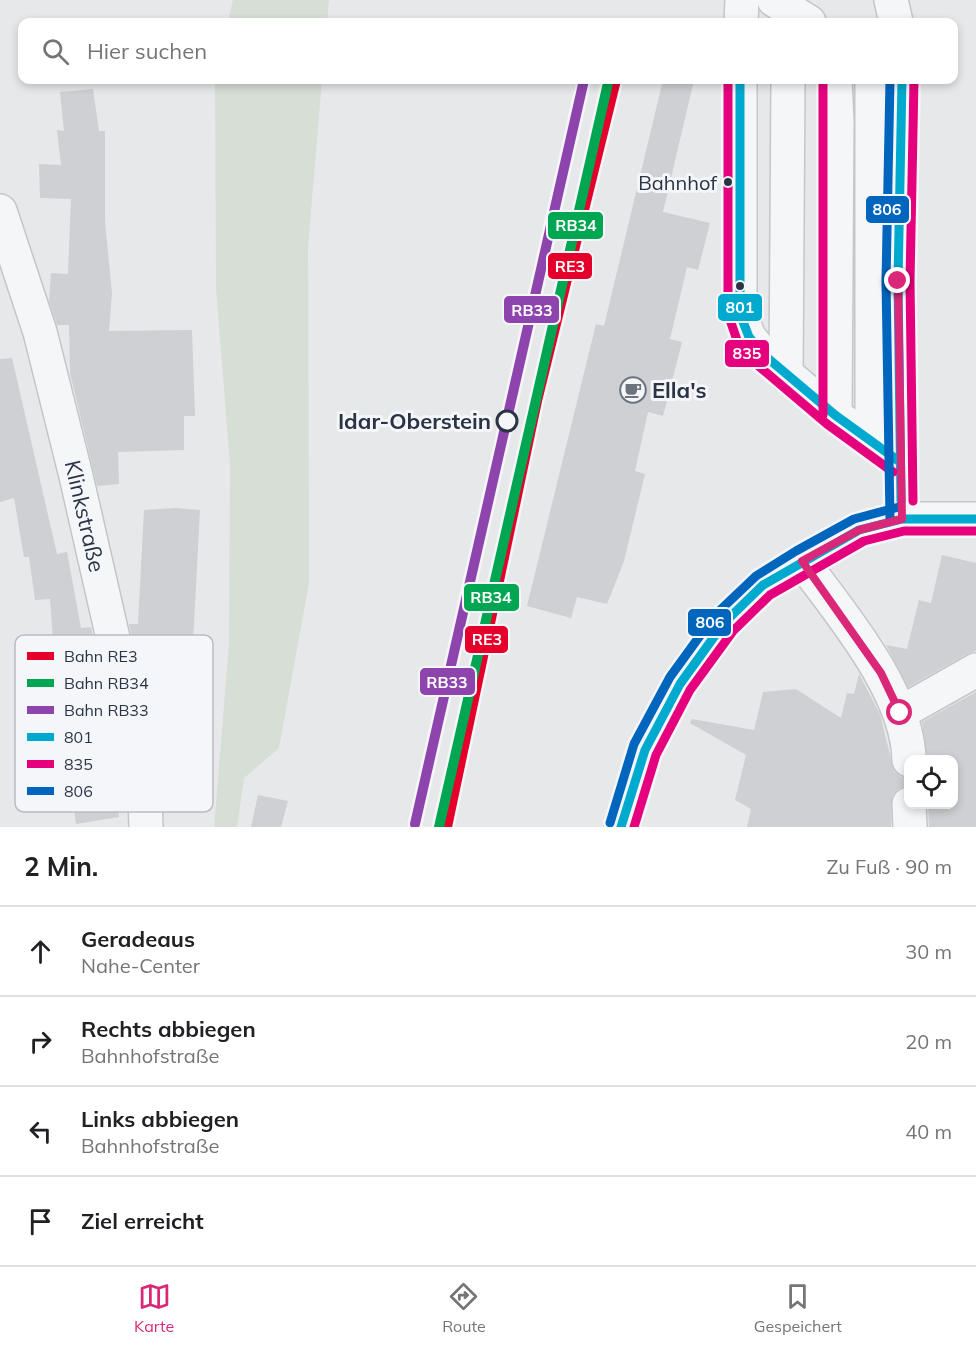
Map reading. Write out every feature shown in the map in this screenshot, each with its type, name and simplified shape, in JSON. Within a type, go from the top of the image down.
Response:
[{"type":"street","points":[[741,18],[742,0]]},
{"type":"street","points":[[891,0],[895,18]]},
{"type":"street","points":[[778,9],[799,18]]},
{"type":"street","points":[[740,84],[740,314],[749,337],[764,355],[786,375],[835,415],[900,462]]},
{"type":"street","points":[[786,375],[788,84]]},
{"type":"street","points":[[835,84],[837,121],[835,415]]},
{"type":"street","points":[[872,84],[872,442]]},
{"type":"street","points":[[902,84],[898,281],[902,519]]},
{"type":"street","name":"Klinkstraße","points":[[0,211],[40,332],[112,635]]},
{"type":"street","points":[[621,827],[645,750],[680,684],[724,622],[763,585],[859,530],[902,519],[966,518]]},
{"type":"street","points":[[802,561],[881,673],[900,713],[908,755]]},
{"type":"street","points":[[900,713],[976,670]]},
{"type":"street","points":[[909,809],[910,827]]},
{"type":"street","name":"Klinkstraße","points":[[146,812],[146,827]]},
{"type":"shaded area","points":[[233,0],[329,0],[327,18],[229,18]]},
{"type":"shaded area","points":[[215,84],[322,84],[308,246],[309,583],[279,748],[244,778],[237,827],[214,827],[229,645],[230,465],[216,288]]},
{"type":"building","points":[[662,84],[693,84],[663,212],[710,223],[698,270],[687,267],[670,339],[682,342],[663,416],[648,412],[635,471],[645,474],[624,561],[607,604],[577,597],[571,618],[527,606],[596,324],[604,326]]},
{"type":"building","points":[[93,89],[99,131],[105,131],[105,222],[112,293],[109,331],[192,330],[195,416],[184,416],[184,450],[118,452],[119,484],[97,486],[70,373],[69,325],[57,325],[49,301],[51,273],[68,274],[71,199],[40,198],[39,164],[61,165],[57,130],[64,131],[60,92]]},
{"type":"building","points":[[12,358],[57,554],[67,552],[81,628],[91,627],[93,635],[53,635],[50,599],[35,600],[29,557],[24,557],[14,498],[0,502],[0,359]]},
{"type":"building","points":[[175,508],[200,510],[193,635],[131,635],[129,624],[138,624],[144,510]]},
{"type":"building","points":[[942,555],[976,563],[976,651],[908,687],[886,645],[907,649],[919,600],[931,603]]},
{"type":"building","points":[[859,674],[880,714],[894,771],[904,777],[904,787],[898,789],[892,796],[891,827],[747,827],[751,809],[735,800],[746,755],[690,723],[692,719],[754,730],[763,692],[796,689],[841,718],[847,693],[854,694]]},
{"type":"building","points":[[976,692],[976,827],[929,827],[928,809],[958,809],[958,755],[926,755],[922,722]]},
{"type":"building","points":[[258,795],[288,801],[281,827],[251,827]]},
{"type":"building","points":[[74,812],[118,812],[119,817],[76,824]]},
{"type":"rail line","name":"RB33","points":[[415,824],[583,84]]},
{"type":"rail line","name":"RB34","points":[[439,827],[608,84]]},
{"type":"rail line","name":"RE3","points":[[447,827],[537,401],[615,84]]},
{"type":"transit line","name":"835","points":[[728,84],[728,314],[738,343],[755,363],[827,424],[893,472]]},
{"type":"transit line","name":"801","points":[[740,84],[740,314],[749,337],[764,355],[835,415],[900,462]]},
{"type":"transit line","name":"835","points":[[823,84],[823,415]]},
{"type":"transit line","name":"806","points":[[890,84],[886,281],[890,519]]},
{"type":"transit line","name":"801","points":[[901,501],[898,281],[902,84]]},
{"type":"transit line","name":"835","points":[[913,501],[910,281],[914,84]]},
{"type":"transit line","name":"806","points":[[610,823],[634,744],[670,677],[715,615],[756,576],[796,551],[854,519],[899,507]]},
{"type":"transit line","name":"801","points":[[621,827],[645,750],[680,684],[724,623],[763,585],[859,530],[902,519],[976,519]]},
{"type":"transit line","name":"835","points":[[634,827],[656,755],[690,690],[733,631],[770,595],[864,541],[904,531],[976,531]]},
{"type":"place","name":"Bahnhof","points":[[728,182]]},
{"type":"place","name":"Ella's","points":[[633,390]]},
{"type":"place","name":"Idar-Oberstein","points":[[507,421]]},
{"type":"route","points":[[898,281],[902,519],[859,530],[802,561],[881,673],[900,713]]}]
